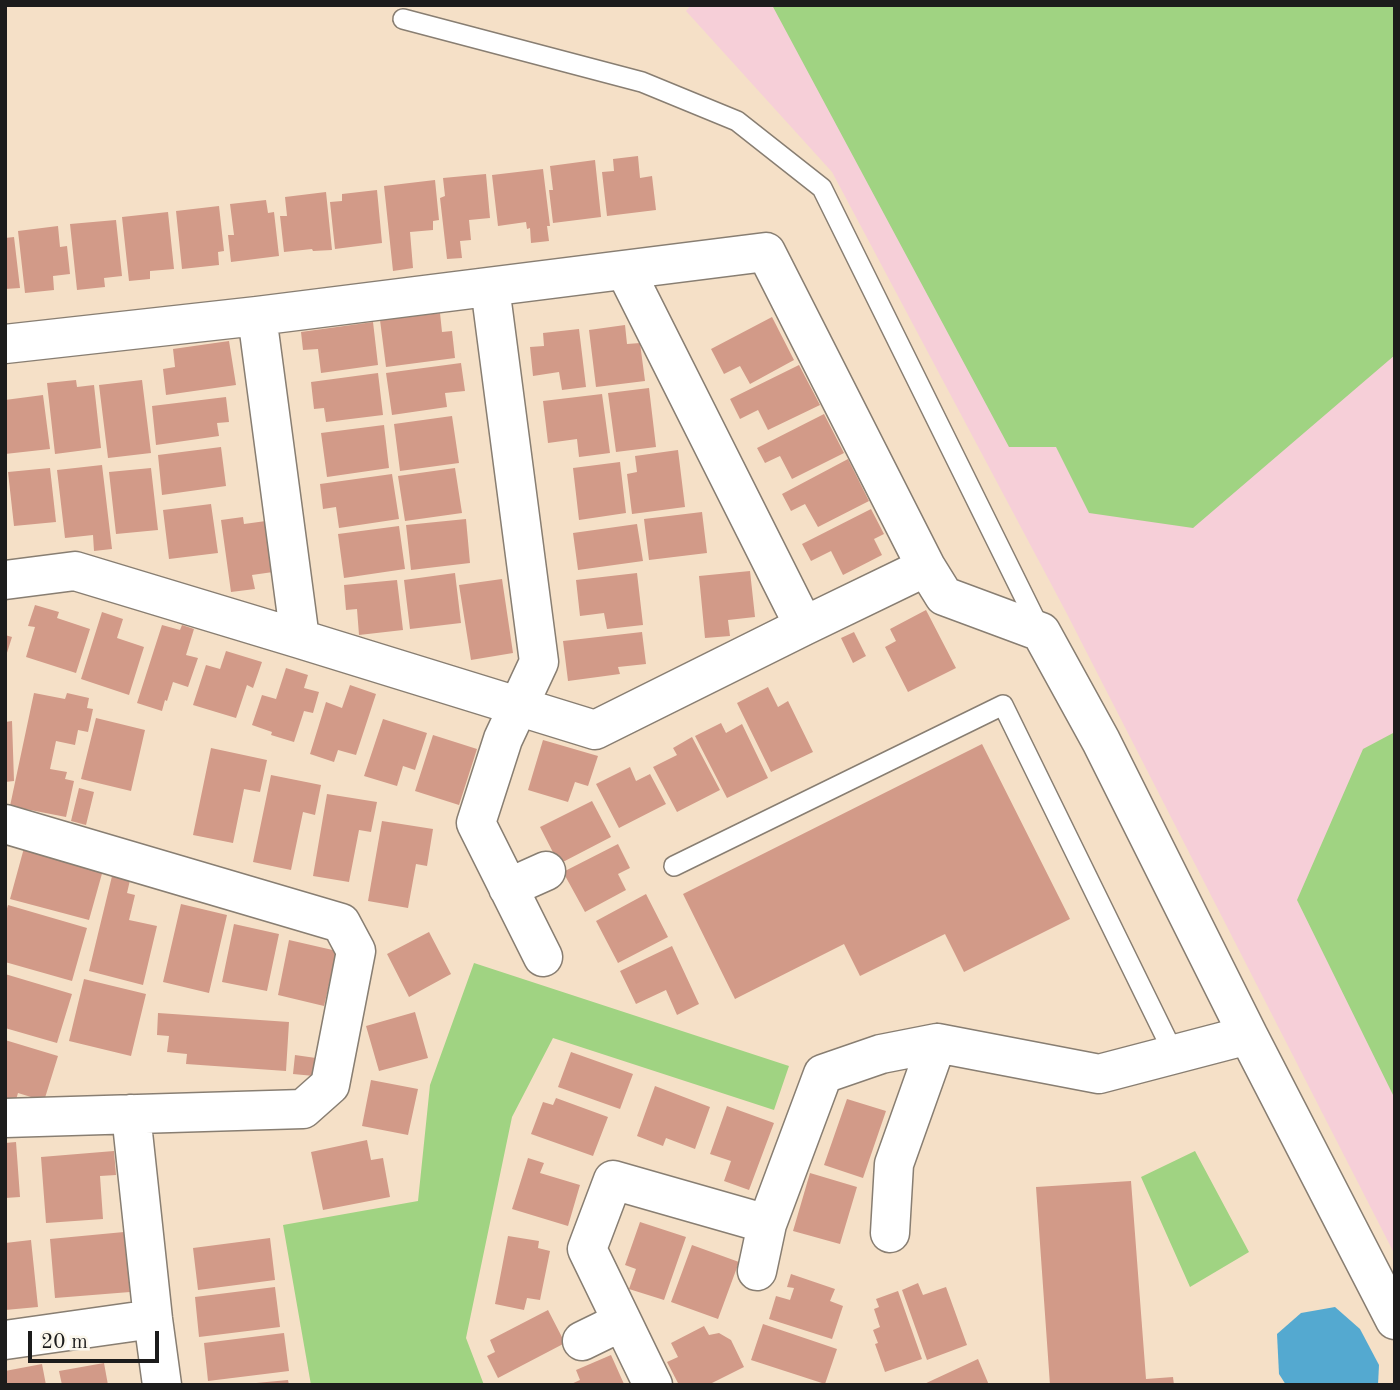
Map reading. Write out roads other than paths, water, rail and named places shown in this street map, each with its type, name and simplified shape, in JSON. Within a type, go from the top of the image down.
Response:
[{"type":"street","points":[[5,344],[257,316],[766,253],[926,567],[944,596],[1041,632],[1101,741],[1395,1320]]},
{"type":"street","points":[[625,270],[804,626]]},
{"type":"street","points":[[490,287],[539,662],[503,739],[476,823],[543,957]]},
{"type":"street","points":[[257,316],[300,639]]},
{"type":"street","points":[[5,580],[75,571],[594,730],[926,567]]},
{"type":"street","points":[[5,824],[341,923],[356,951],[330,1085],[303,1109],[5,1118]]},
{"type":"street","points":[[508,888],[546,871]]},
{"type":"street","points":[[757,1270],[767,1224],[823,1074],[881,1054],[937,1043],[1099,1074],[1248,1035]]},
{"type":"street","points":[[890,1233],[894,1164],[937,1043]]},
{"type":"street","points":[[131,1114],[162,1385]]},
{"type":"street","points":[[653,1385],[587,1249],[613,1180],[767,1224]]},
{"type":"street","points":[[5,1340],[153,1319]]},
{"type":"street","points":[[582,1341],[621,1322]]},
{"type":"lane","points":[[403,19],[642,82],[737,121],[822,188],[1041,632]]},
{"type":"lane","points":[[674,866],[1003,705],[1174,1054]]},
{"type":"water","points":[[1335,1307],[1360,1329],[1379,1365],[1378,1385],[1286,1385],[1279,1374],[1277,1334],[1301,1313]]}]
